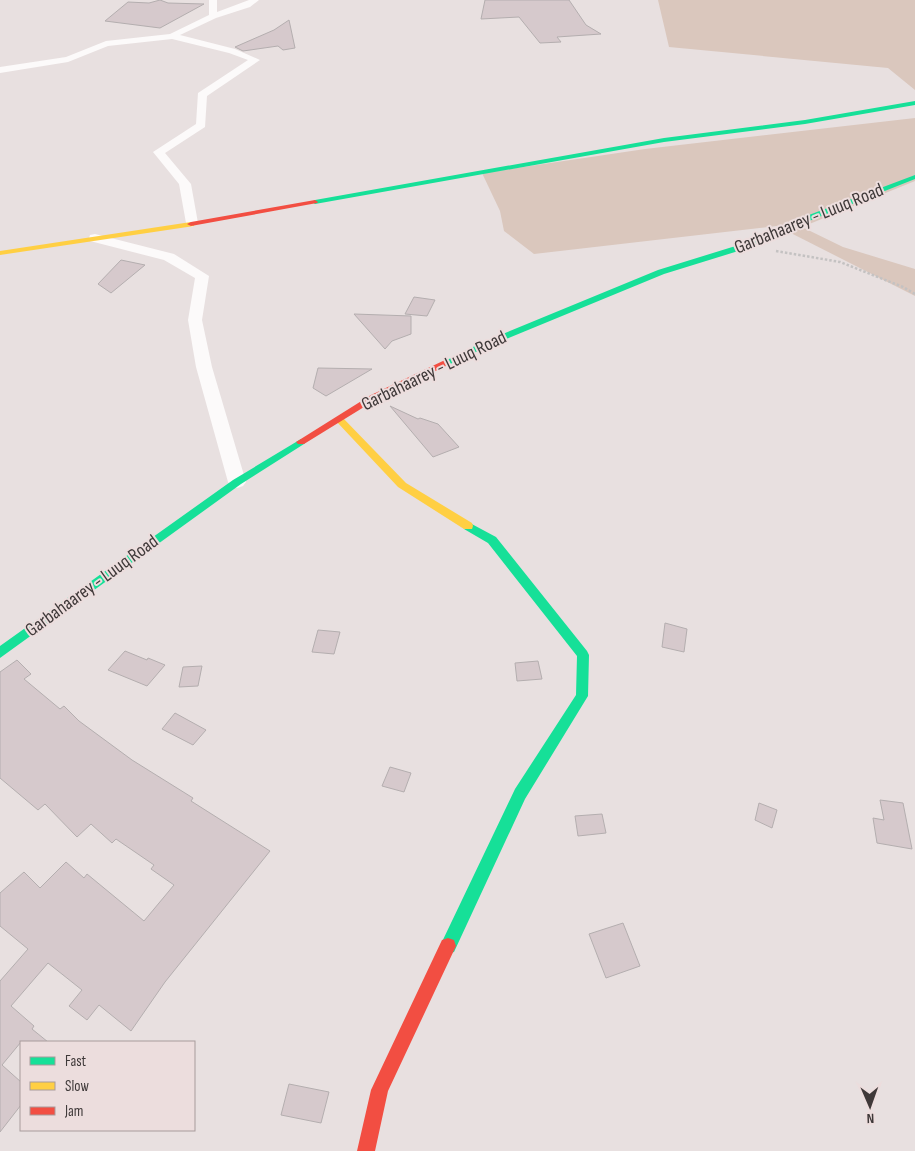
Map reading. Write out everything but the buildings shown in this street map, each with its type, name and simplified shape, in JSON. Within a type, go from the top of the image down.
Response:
[{"type":"street","points":[[213,0],[214,16]]},
{"type":"street","points":[[0,70],[68,59],[106,44],[172,36],[214,16],[247,5],[255,0]]},
{"type":"street","points":[[172,36],[232,51],[255,60],[202,95],[201,125],[159,152],[185,184],[192,223]]},
{"type":"street","points":[[0,253],[192,223],[664,140],[805,122],[915,103]]},
{"type":"street","name":"Garbahaarey - Luuq Road","points":[[0,653],[237,482],[374,397],[484,345],[661,272],[745,246],[796,223],[915,177]]},
{"type":"street","points":[[95,238],[169,257],[202,276],[195,320],[204,367],[237,482]]},
{"type":"street","points":[[339,419],[402,485],[492,540],[584,655],[582,696],[520,794],[380,1090],[366,1151]]},
{"type":"path","points":[[745,246],[840,262],[903,287],[915,294]]},
{"type":"shaded area","points":[[658,0],[915,0],[915,90],[888,68],[669,47]]},
{"type":"shaded area","points":[[915,118],[915,181],[802,227],[843,247],[915,269],[915,296],[777,226],[534,254],[504,231],[500,211],[482,173],[645,149]]},
{"type":"traffic: fast","points":[[315,202],[664,140],[805,122],[915,103]]},
{"type":"traffic: fast","points":[[445,363],[661,272],[745,246],[796,223],[915,177]]},
{"type":"traffic: fast","points":[[0,653],[237,482],[301,442]]},
{"type":"traffic: fast","points":[[448,946],[520,794],[582,696],[583,655],[492,540],[468,526]]},
{"type":"traffic: slow","points":[[0,253],[191,224]]},
{"type":"traffic: slow","points":[[339,419],[402,485],[468,526]]},
{"type":"traffic: jam","points":[[191,224],[315,202]]},
{"type":"traffic: jam","points":[[301,442],[374,397],[445,363]]},
{"type":"traffic: jam","points":[[366,1151],[380,1090],[448,946]]}]
